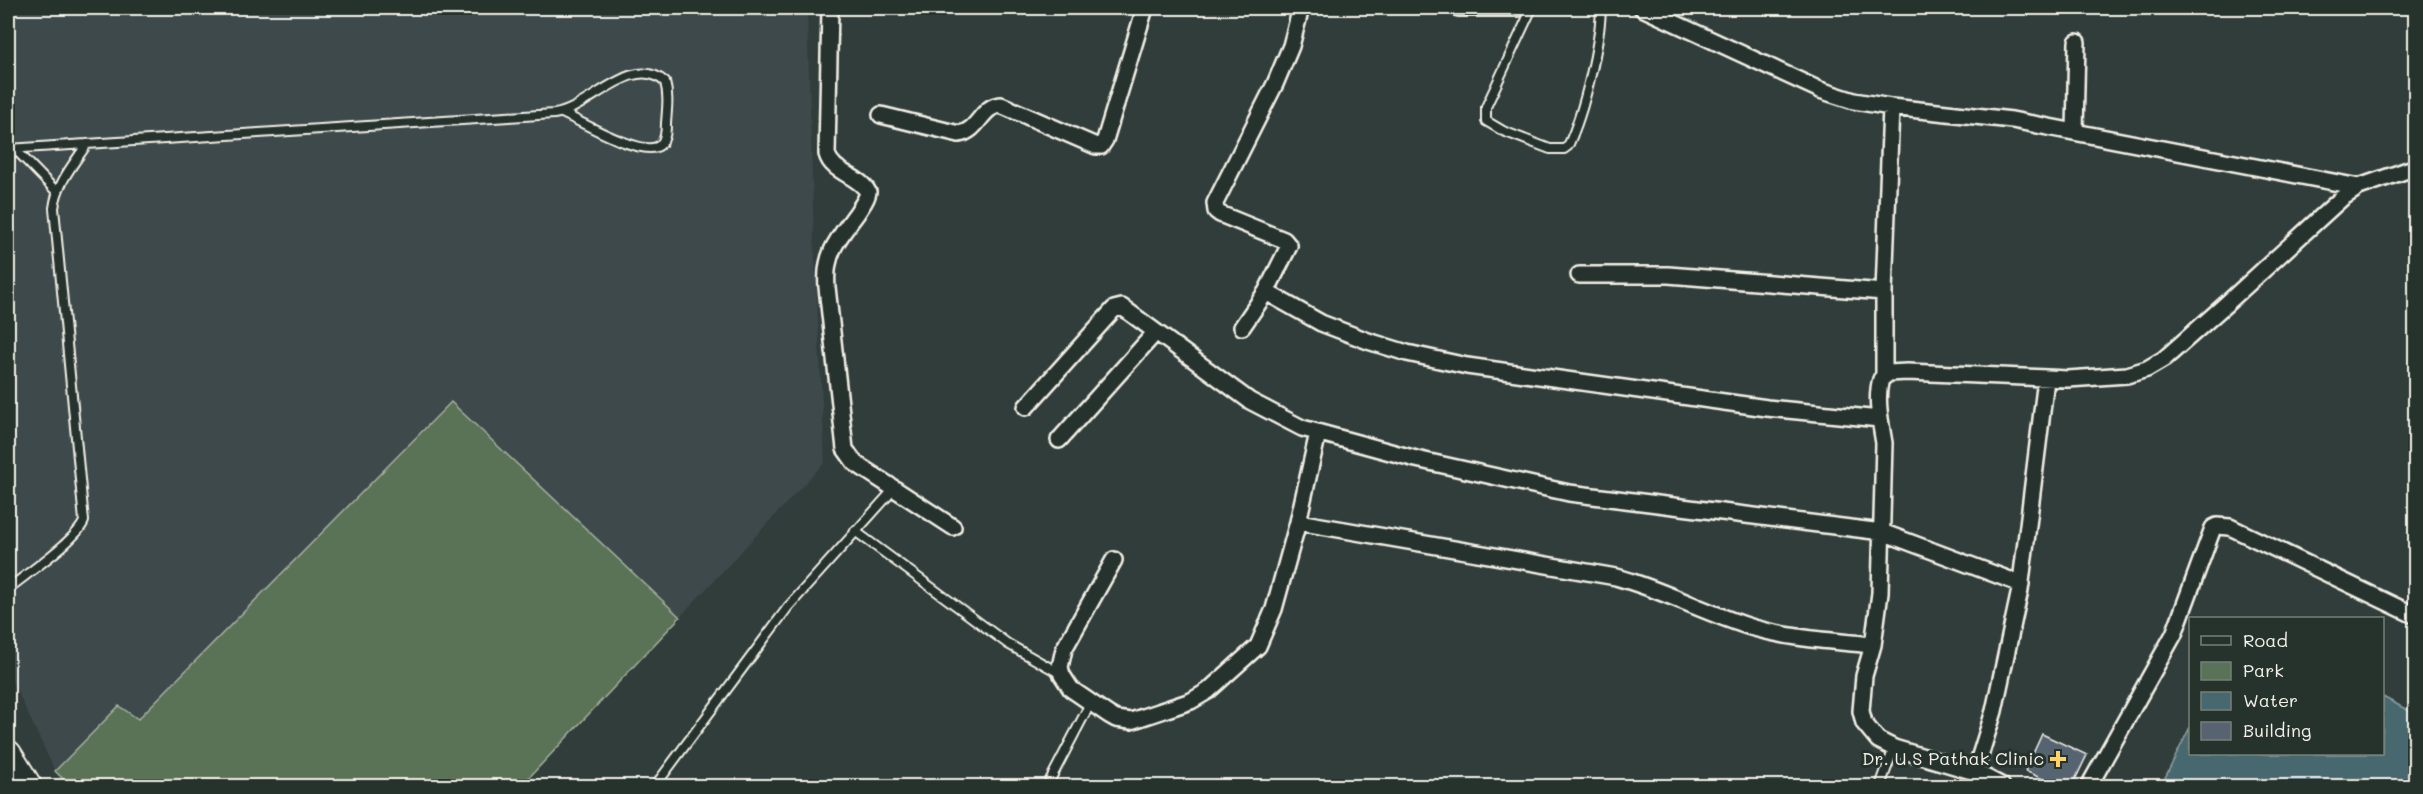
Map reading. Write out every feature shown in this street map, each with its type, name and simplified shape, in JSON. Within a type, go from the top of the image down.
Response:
[{"type":"main road","points":[[8,754],[28,786]]},
{"type":"street","points":[[830,8],[827,154],[831,163],[862,184],[868,192],[865,201],[834,245],[826,264],[843,441],[847,454],[855,463],[952,527]]},
{"type":"street","points":[[880,115],[959,134],[971,130],[989,109],[1001,105],[1096,146],[1101,146],[1105,140],[1145,8]]},
{"type":"street","points":[[1242,327],[1266,292],[1289,251],[1289,243],[1220,214],[1216,211],[1215,203],[1275,84],[1291,45],[1302,8]]},
{"type":"street","points":[[1458,8],[1519,8]]},
{"type":"street","points":[[1642,8],[1821,90],[1854,101],[1985,116],[2359,187]]},
{"type":"street","points":[[2075,132],[2076,42]]},
{"type":"street","points":[[1884,376],[1884,292],[1891,107]]},
{"type":"street","points":[[2002,786],[1975,772],[1878,741],[1869,732],[1861,711],[1864,676],[1873,645],[1880,593],[1884,443],[1880,419],[1880,383],[1884,376],[1888,373],[1907,372],[2046,379],[2127,375],[2147,369],[2164,359],[2334,205],[2359,187],[2415,167]]},
{"type":"street","points":[[1579,275],[1668,275],[1884,292]]},
{"type":"street","points":[[1266,292],[1321,323],[1368,341],[1407,353],[1467,366],[1755,407],[1880,419]]},
{"type":"street","points":[[1026,407],[1114,309],[1125,308],[1155,333],[1250,401],[1302,428],[1318,433],[1416,459],[1569,493],[1882,532],[2021,584]]},
{"type":"street","points":[[1059,440],[1155,333]]},
{"type":"street","points":[[1975,772],[1994,711],[2021,584],[2046,379]]},
{"type":"street","points":[[1114,560],[1064,649],[1061,659],[1062,675],[1071,689],[1090,702],[1116,719],[1131,721],[1191,701],[1208,691],[1247,659],[1258,646],[1268,628],[1298,522],[1318,433]]},
{"type":"street","points":[[1298,522],[1616,577],[1643,584],[1755,628],[1793,637],[1873,645]]},
{"type":"street","points":[[2090,786],[2174,634],[2213,528],[2230,527],[2415,616]]},
{"type":"lane","points":[[1532,8],[1486,106],[1484,117],[1489,124],[1503,131],[1558,150],[1568,146],[1578,121],[1600,29],[1601,8]]},
{"type":"lane","points":[[11,149],[562,113],[575,108],[628,75],[650,73],[665,82],[667,90],[665,134],[662,143],[650,149],[636,147],[562,113]]},
{"type":"lane","points":[[8,589],[83,526],[54,225],[56,191],[87,144]]},
{"type":"lane","points":[[11,149],[56,191]]},
{"type":"lane","points":[[655,786],[788,607],[894,489]]},
{"type":"lane","points":[[855,531],[1008,644],[1062,675]]},
{"type":"lane","points":[[1047,786],[1090,702]]},
{"type":"lane","points":[[1880,786],[1894,748]]},
{"type":"shaded area","points":[[8,8],[807,8],[814,238],[825,462],[680,617],[450,402],[138,719],[119,706],[55,771],[8,672]]},
{"type":"green space","points":[[451,402],[680,617],[521,786],[70,786],[55,771],[119,706],[138,719]]},
{"type":"water","points":[[2384,698],[2415,714],[2415,786],[2161,786],[2189,729],[2189,755],[2384,755]]},
{"type":"building","points":[[2042,734],[2087,755],[2072,786],[2058,786],[2025,771]]},
{"type":"place","name":"Dr. U S Pathak Clinic","points":[[2058,759]]}]
